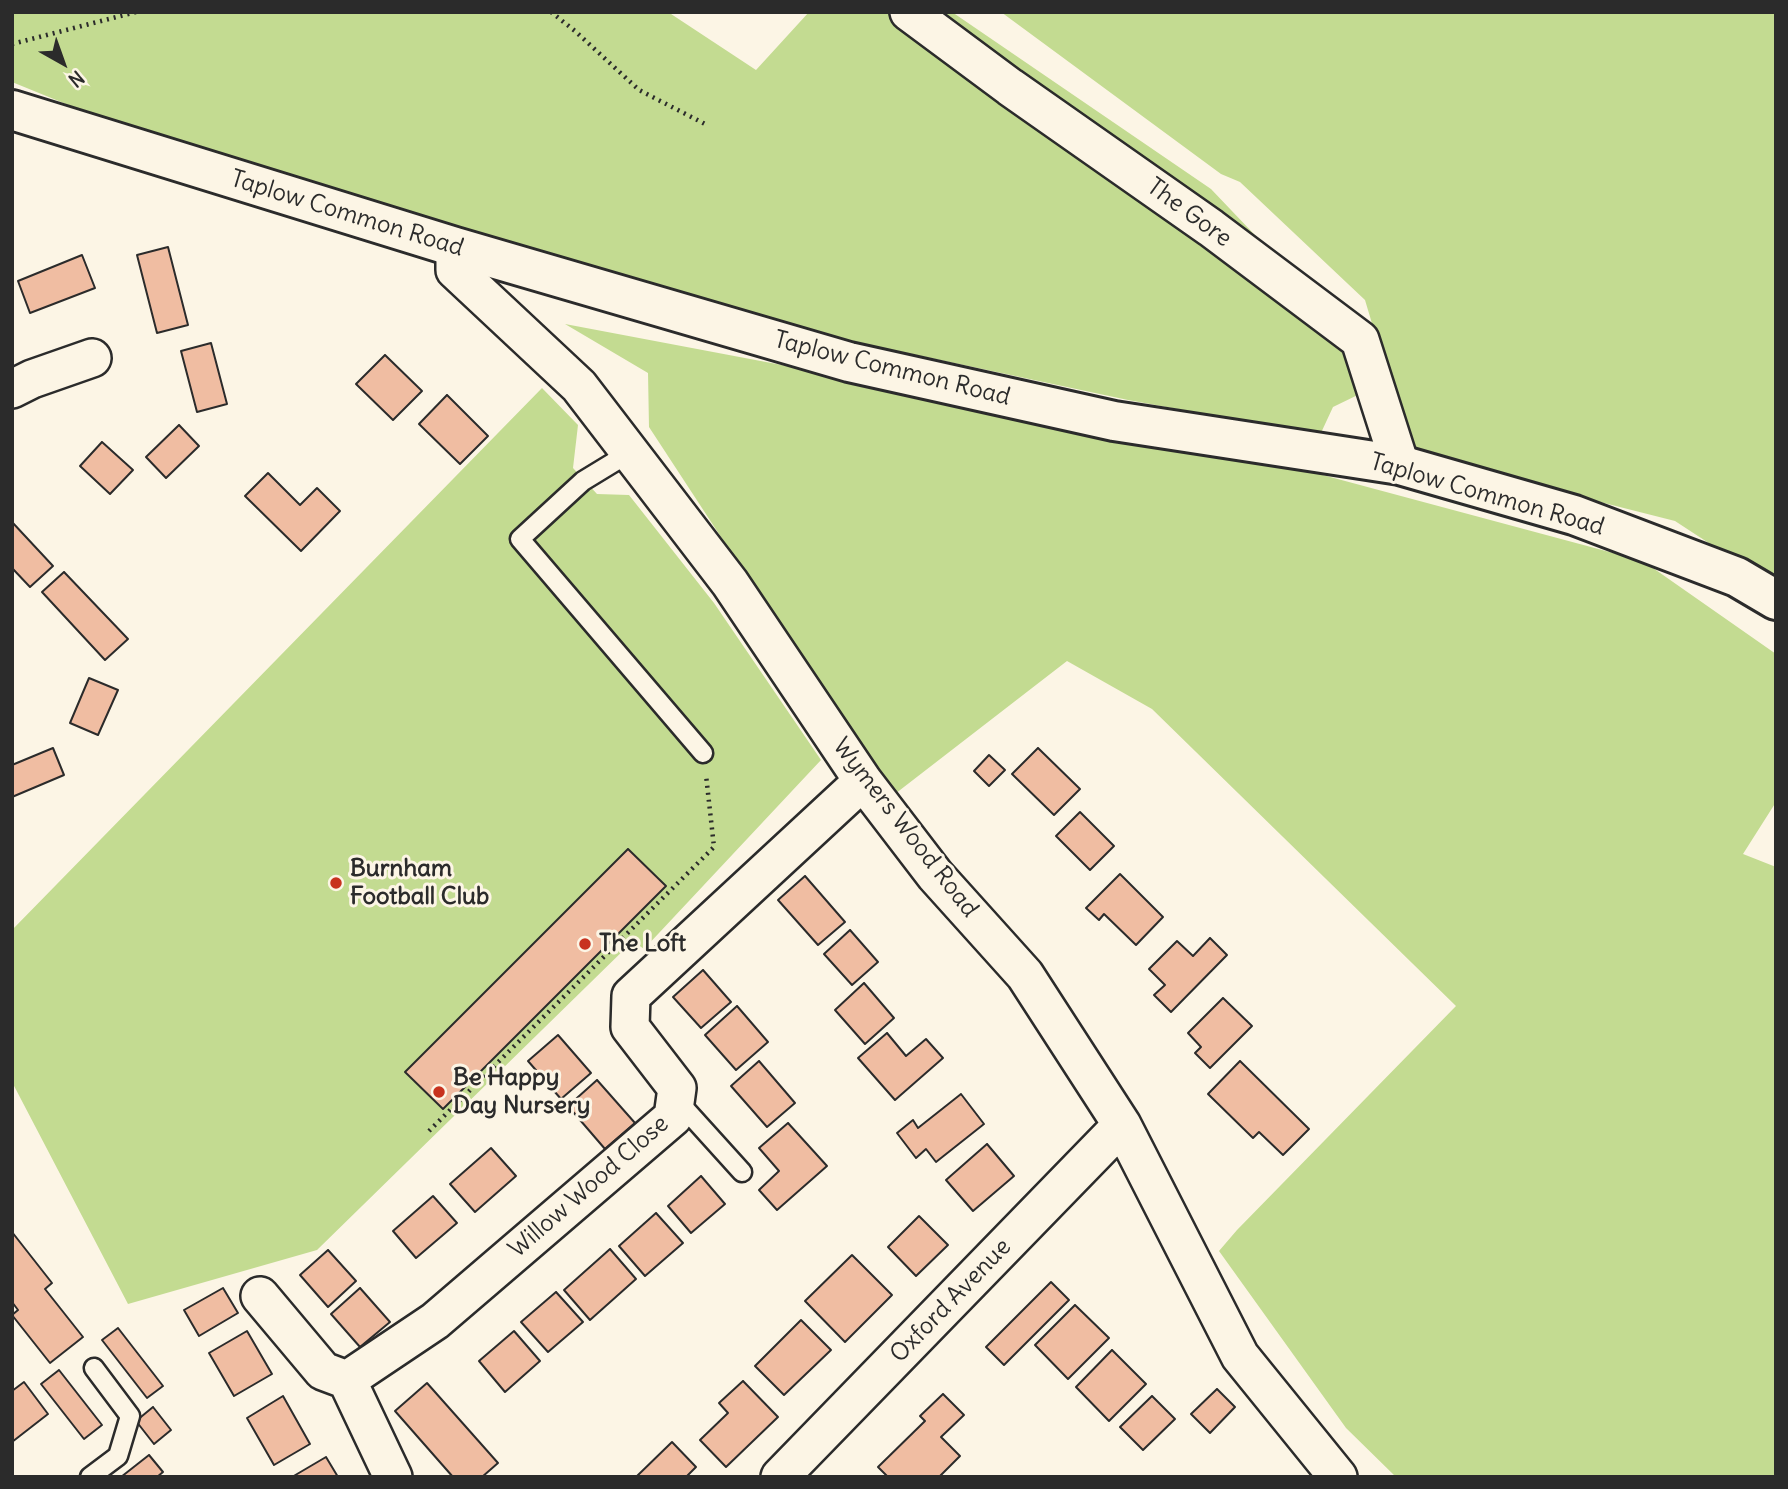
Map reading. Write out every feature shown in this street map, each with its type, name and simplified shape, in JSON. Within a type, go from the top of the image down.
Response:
[{"type":"street","name":"The Gore","points":[[909,12],[1010,87],[1211,228],[1360,340],[1400,465]]},
{"type":"street","name":"Taplow Common Road","points":[[12,110],[455,247],[849,362],[1114,421],[1400,465],[1574,515],[1737,577],[1776,600]]},
{"type":"street","name":"Wymers Wood Road","points":[[455,247],[455,270],[579,386],[730,583],[863,780],[935,876],[1025,975],[1122,1125],[1240,1356],[1338,1477]]},
{"type":"street","points":[[12,389],[92,358]]},
{"type":"street","name":"Willow Wood Close","points":[[346,1380],[445,1312],[673,1117],[677,1088],[630,1027],[631,996],[863,780]]},
{"type":"street","name":"Oxford Avenue","points":[[780,1477],[1122,1125]]},
{"type":"street","points":[[260,1296],[323,1371],[346,1380],[393,1477]]},
{"type":"lane","points":[[629,453],[583,481],[520,539],[704,753]]},
{"type":"lane","points":[[676,1099],[742,1172]]},
{"type":"lane","points":[[90,1477],[118,1456],[130,1416],[94,1368]]},
{"type":"path","points":[[12,44],[136,12]]},
{"type":"path","points":[[551,12],[639,90],[708,125]]},
{"type":"path","points":[[429,1131],[715,847],[704,753]]},
{"type":"green space","points":[[12,12],[668,12],[756,70],[809,12],[952,12],[1211,189],[1353,338],[1368,390],[1333,407],[1320,435],[1128,400],[752,320],[115,124],[12,82]]},
{"type":"green space","points":[[1001,12],[1776,12],[1776,587],[1675,521],[1411,454],[1365,300],[1240,182],[1221,174]]},
{"type":"green space","points":[[565,324],[1226,449],[1643,561],[1776,654],[1776,802],[1743,854],[1776,867],[1776,1477],[1396,1477],[1346,1428],[1219,1251],[1456,1006],[1152,709],[1067,661],[891,797],[649,427],[648,373]]},
{"type":"green space","points":[[542,388],[578,425],[573,468],[597,494],[629,495],[714,603],[821,760],[644,949],[633,941],[317,1250],[128,1304],[12,1082],[12,930]]},
{"type":"building","points":[[168,247],[188,325],[157,333],[137,255]]},
{"type":"building","points":[[82,255],[95,288],[30,313],[18,281]]},
{"type":"building","points":[[211,343],[227,404],[197,412],[181,351]]},
{"type":"building","points":[[385,355],[422,391],[393,420],[356,384]]},
{"type":"building","points":[[447,395],[488,436],[460,464],[419,424]]},
{"type":"building","points":[[179,425],[199,446],[166,478],[146,457]]},
{"type":"building","points":[[102,442],[133,470],[110,494],[80,466]]},
{"type":"building","points":[[268,473],[300,505],[317,488],[340,511],[301,551],[245,496]]},
{"type":"building","points":[[12,522],[53,566],[30,587],[12,568]]},
{"type":"building","points":[[64,572],[128,639],[105,660],[42,592]]},
{"type":"building","points":[[89,678],[118,690],[98,735],[70,723]]},
{"type":"building","points":[[53,748],[64,775],[12,797],[12,765]]},
{"type":"building","points":[[1038,748],[1080,789],[1054,815],[1012,774]]},
{"type":"building","points":[[989,755],[1005,770],[989,786],[974,771]]},
{"type":"building","points":[[1080,812],[1114,846],[1090,870],[1056,836]]},
{"type":"building","points":[[628,849],[666,886],[443,1109],[405,1072]]},
{"type":"building","points":[[1120,874],[1163,917],[1136,945],[1104,914],[1099,920],[1086,908]]},
{"type":"building","points":[[805,876],[845,922],[818,945],[778,900]]},
{"type":"building","points":[[850,930],[878,962],[852,985],[824,954]]},
{"type":"building","points":[[1210,938],[1227,955],[1171,1012],[1154,995],[1165,985],[1149,969],[1177,941],[1193,956]]},
{"type":"building","points":[[703,970],[731,1002],[701,1028],[673,997]]},
{"type":"building","points":[[864,983],[894,1018],[865,1044],[835,1010]]},
{"type":"building","points":[[1223,998],[1252,1026],[1210,1068],[1195,1053],[1201,1047],[1188,1033]]},
{"type":"building","points":[[737,1006],[768,1042],[736,1070],[705,1035]]},
{"type":"building","points":[[887,1033],[906,1056],[926,1039],[943,1058],[895,1100],[858,1058]]},
{"type":"building","points":[[558,1035],[591,1073],[561,1099],[528,1061]]},
{"type":"building","points":[[759,1061],[795,1103],[767,1127],[731,1086]]},
{"type":"building","points":[[1240,1061],[1309,1129],[1283,1155],[1259,1132],[1253,1138],[1208,1094]]},
{"type":"building","points":[[597,1080],[635,1123],[605,1149],[568,1106]]},
{"type":"building","points":[[961,1094],[984,1124],[936,1162],[926,1149],[916,1158],[897,1133],[913,1120],[918,1128]]},
{"type":"building","points":[[788,1123],[827,1166],[777,1210],[759,1190],[779,1171],[759,1148]]},
{"type":"building","points":[[987,1144],[1014,1176],[973,1211],[946,1180]]},
{"type":"building","points":[[491,1148],[516,1176],[475,1212],[450,1184]]},
{"type":"building","points":[[701,1176],[725,1204],[691,1233],[668,1206]]},
{"type":"building","points":[[433,1196],[457,1223],[416,1258],[393,1231]]},
{"type":"building","points":[[656,1213],[683,1243],[645,1276],[619,1246]]},
{"type":"building","points":[[919,1216],[948,1245],[916,1276],[888,1247]]},
{"type":"building","points":[[12,1232],[52,1283],[45,1289],[83,1337],[50,1363],[12,1315],[18,1310],[12,1302]]},
{"type":"building","points":[[610,1249],[636,1279],[590,1320],[564,1290]]},
{"type":"building","points":[[328,1250],[356,1281],[328,1307],[300,1275]]},
{"type":"building","points":[[852,1255],[892,1295],[845,1342],[805,1301]]},
{"type":"building","points":[[1051,1282],[1069,1300],[1004,1365],[986,1347]]},
{"type":"building","points":[[223,1288],[238,1313],[199,1336],[184,1310]]},
{"type":"building","points":[[360,1288],[390,1322],[360,1347],[331,1314]]},
{"type":"building","points":[[556,1292],[583,1322],[548,1352],[521,1322]]},
{"type":"building","points":[[1075,1305],[1109,1338],[1068,1379],[1035,1345]]},
{"type":"building","points":[[801,1320],[831,1350],[784,1395],[755,1366]]},
{"type":"building","points":[[118,1328],[163,1386],[147,1398],[102,1340]]},
{"type":"building","points":[[247,1331],[272,1374],[234,1396],[209,1353]]},
{"type":"building","points":[[514,1331],[540,1361],[505,1392],[479,1361]]},
{"type":"building","points":[[1112,1350],[1146,1384],[1109,1421],[1076,1387]]},
{"type":"building","points":[[59,1370],[102,1425],[84,1439],[41,1384]]},
{"type":"building","points":[[743,1381],[778,1417],[726,1467],[700,1440],[728,1413],[719,1403]]},
{"type":"building","points":[[24,1382],[48,1414],[12,1442],[12,1391]]},
{"type":"building","points":[[427,1383],[498,1463],[482,1477],[453,1477],[395,1411]]},
{"type":"building","points":[[1217,1389],[1235,1407],[1210,1433],[1191,1414]]},
{"type":"building","points":[[943,1394],[964,1415],[941,1437],[960,1456],[939,1477],[888,1477],[878,1467],[925,1421],[920,1416]]},
{"type":"building","points":[[283,1396],[310,1444],[274,1465],[247,1418]]},
{"type":"building","points":[[1152,1396],[1175,1419],[1143,1450],[1120,1427]]},
{"type":"building","points":[[153,1407],[171,1430],[154,1444],[136,1421]]},
{"type":"building","points":[[672,1442],[696,1467],[686,1477],[636,1477]]},
{"type":"building","points":[[149,1455],[163,1472],[157,1477],[121,1477]]},
{"type":"building","points":[[326,1457],[338,1477],[292,1477]]},
{"type":"place","name":"Burnham Football Club","points":[[336,883]]},
{"type":"place","name":"The Loft","points":[[585,944]]},
{"type":"place","name":"Be Happy Day Nursery","points":[[439,1092]]}]
